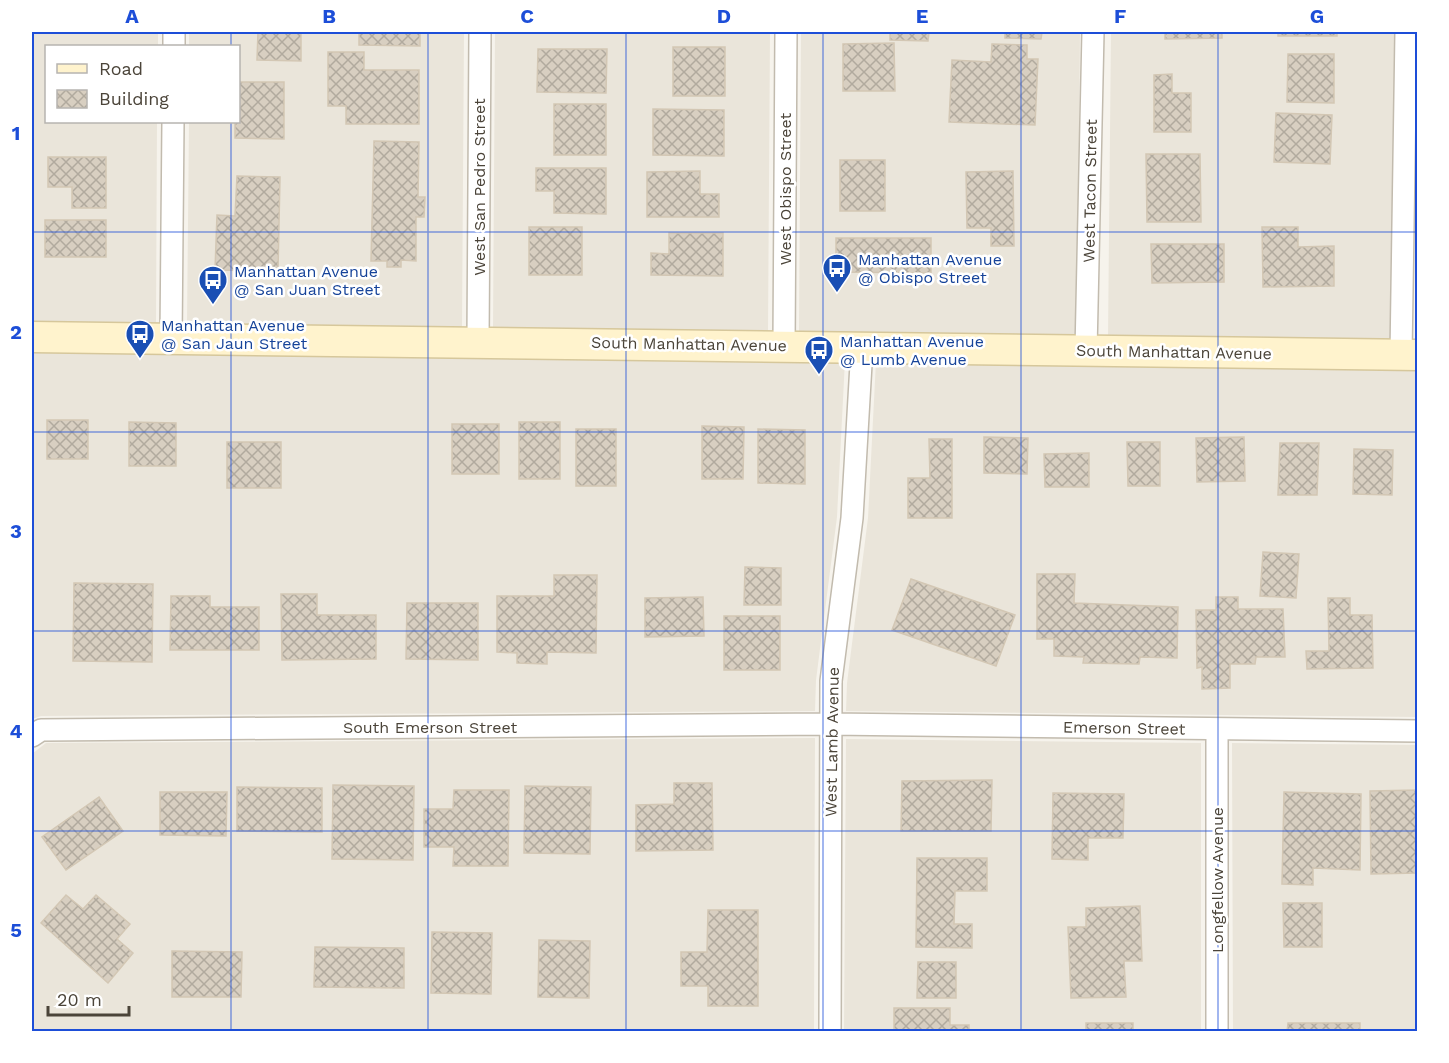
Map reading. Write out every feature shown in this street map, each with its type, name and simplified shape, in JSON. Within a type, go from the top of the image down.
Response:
[{"type":"main road","name":"South Manhattan Avenue","points":[[32,337],[1409,355]]},
{"type":"street","name":"West San Pedro Street","points":[[478,342],[480,32]]},
{"type":"street","name":"West Obispo Street","points":[[784,346],[786,32]]},
{"type":"street","name":"West Tacon Street","points":[[1086,351],[1093,32]]},
{"type":"street","points":[[1406,32],[1409,355]]},
{"type":"street","points":[[171,338],[173,123]]},
{"type":"street","name":"West Lamb Avenue","points":[[830,1032],[831,681],[852,518],[862,347]]},
{"type":"street","name":"Emerson Street","points":[[830,724],[1418,731]]},
{"type":"street","name":"South Emerson Street","points":[[32,736],[41,730],[830,724]]},
{"type":"street","name":"Longfellow Avenue","points":[[1217,729],[1217,1032]]},
{"type":"shaded area","points":[[32,32],[158,32],[158,45],[45,45],[45,123],[157,123],[156,324],[32,323]]},
{"type":"shaded area","points":[[189,32],[464,32],[462,327],[187,324],[189,123],[240,123],[240,45],[189,45]]},
{"type":"shaded area","points":[[495,32],[770,32],[768,331],[493,328]]},
{"type":"shaded area","points":[[801,32],[1080,32],[1077,337],[799,332]]},
{"type":"shaded area","points":[[1111,32],[1401,32],[1399,342],[1108,338]]},
{"type":"shaded area","points":[[32,351],[845,360],[837,517],[816,680],[815,711],[41,716],[32,719]]},
{"type":"shaded area","points":[[876,361],[1417,371],[1417,717],[846,711],[847,683],[868,518]]},
{"type":"shaded area","points":[[815,738],[814,1031],[32,1031],[32,754],[46,743]]},
{"type":"shaded area","points":[[846,739],[1201,743],[1201,1031],[844,1032]]},
{"type":"shaded area","points":[[1232,743],[1417,745],[1417,1031],[1233,1031]]},
{"type":"building","points":[[258,32],[301,32],[301,61],[257,60]]},
{"type":"building","points":[[359,32],[420,32],[420,46],[359,45]]},
{"type":"building","points":[[890,32],[929,32],[928,41],[890,40]]},
{"type":"building","points":[[1005,32],[1042,32],[1041,39],[1005,38]]},
{"type":"building","points":[[1165,32],[1222,32],[1222,38],[1165,39]]},
{"type":"building","points":[[1278,32],[1337,32],[1337,36],[1278,36]]},
{"type":"building","points":[[894,43],[895,91],[843,91],[843,44]]},
{"type":"building","points":[[992,44],[1027,45],[1027,59],[1038,59],[1035,125],[949,122],[952,60],[991,62]]},
{"type":"building","points":[[673,47],[725,47],[725,96],[673,96]]},
{"type":"building","points":[[538,49],[607,49],[606,93],[537,92]]},
{"type":"building","points":[[328,52],[364,52],[364,70],[419,70],[419,124],[346,124],[346,106],[328,106]]},
{"type":"building","points":[[1288,54],[1334,54],[1334,103],[1287,102]]},
{"type":"building","points":[[1172,74],[1172,93],[1191,93],[1191,132],[1154,132],[1154,75]]},
{"type":"building","points":[[240,82],[284,82],[284,139],[235,138],[235,123],[240,123]]},
{"type":"building","points":[[554,104],[606,104],[606,155],[554,155]]},
{"type":"building","points":[[653,109],[724,110],[724,156],[653,155]]},
{"type":"building","points":[[1276,113],[1332,115],[1330,164],[1274,162]]},
{"type":"building","points":[[374,141],[419,142],[418,197],[425,197],[424,217],[416,217],[416,261],[401,260],[401,267],[387,267],[387,261],[371,261]]},
{"type":"building","points":[[1146,154],[1200,154],[1201,222],[1147,222]]},
{"type":"building","points":[[48,157],[106,157],[106,208],[72,208],[72,187],[48,187]]},
{"type":"building","points":[[840,160],[885,160],[885,211],[840,211]]},
{"type":"building","points":[[536,168],[606,168],[606,214],[554,213],[554,191],[536,191]]},
{"type":"building","points":[[700,171],[700,194],[719,194],[719,217],[647,217],[647,172]]},
{"type":"building","points":[[1013,171],[1014,246],[991,246],[991,228],[967,228],[966,172]]},
{"type":"building","points":[[237,176],[280,177],[278,271],[215,270],[217,215],[235,216]]},
{"type":"building","points":[[45,220],[106,220],[106,257],[45,257]]},
{"type":"building","points":[[529,227],[582,227],[582,275],[529,275]]},
{"type":"building","points":[[1262,227],[1298,227],[1298,247],[1334,246],[1334,286],[1263,287]]},
{"type":"building","points":[[669,233],[723,233],[723,276],[651,275],[651,253],[669,254]]},
{"type":"building","points":[[836,238],[931,238],[931,273],[836,272]]},
{"type":"building","points":[[1151,244],[1224,244],[1224,282],[1152,283]]},
{"type":"building","points":[[47,420],[88,420],[88,459],[47,459]]},
{"type":"building","points":[[129,422],[176,423],[176,466],[129,466]]},
{"type":"building","points":[[519,422],[560,422],[560,479],[519,479]]},
{"type":"building","points":[[452,424],[499,424],[499,474],[452,474]]},
{"type":"building","points":[[702,426],[744,427],[743,479],[702,479]]},
{"type":"building","points":[[576,429],[616,429],[616,486],[576,486]]},
{"type":"building","points":[[758,429],[805,430],[805,484],[758,483]]},
{"type":"building","points":[[984,437],[1028,438],[1027,474],[984,473]]},
{"type":"building","points":[[1244,437],[1245,481],[1197,482],[1196,438]]},
{"type":"building","points":[[929,439],[952,439],[952,518],[908,518],[908,478],[930,478]]},
{"type":"building","points":[[227,442],[281,442],[281,488],[227,488]]},
{"type":"building","points":[[1127,442],[1160,442],[1160,486],[1128,486]]},
{"type":"building","points":[[1280,443],[1319,443],[1317,495],[1278,495]]},
{"type":"building","points":[[1354,449],[1393,450],[1392,495],[1353,494]]},
{"type":"building","points":[[1089,453],[1089,487],[1045,487],[1044,454]]},
{"type":"building","points":[[1263,552],[1299,554],[1296,598],[1260,596]]},
{"type":"building","points":[[745,567],[781,568],[781,605],[744,605]]},
{"type":"building","points":[[1037,574],[1075,574],[1074,603],[1178,607],[1177,658],[1140,657],[1139,664],[1083,663],[1084,657],[1054,656],[1054,639],[1037,639]]},
{"type":"building","points":[[554,575],[597,575],[596,653],[547,652],[547,664],[517,663],[517,653],[497,652],[497,596],[554,596]]},
{"type":"building","points":[[911,579],[1015,615],[996,666],[892,630]]},
{"type":"building","points":[[74,583],[153,584],[152,662],[73,661]]},
{"type":"building","points":[[281,594],[317,594],[317,615],[376,615],[376,659],[282,660]]},
{"type":"building","points":[[171,596],[210,596],[210,607],[259,607],[259,650],[170,650]]},
{"type":"building","points":[[703,597],[704,636],[645,637],[645,598]]},
{"type":"building","points":[[1216,597],[1238,597],[1238,609],[1283,609],[1285,657],[1256,657],[1255,664],[1230,664],[1230,688],[1202,689],[1202,667],[1197,668],[1196,610],[1216,610]]},
{"type":"building","points":[[1328,598],[1350,598],[1350,615],[1372,615],[1373,668],[1307,669],[1306,651],[1329,651]]},
{"type":"building","points":[[407,603],[478,603],[478,660],[406,659]]},
{"type":"building","points":[[724,616],[780,616],[780,670],[724,670]]},
{"type":"building","points":[[992,780],[991,831],[901,831],[902,781]]},
{"type":"building","points":[[674,783],[712,783],[713,850],[636,851],[636,805],[674,804]]},
{"type":"building","points":[[333,785],[414,786],[413,860],[332,859]]},
{"type":"building","points":[[525,786],[591,787],[590,854],[524,853]]},
{"type":"building","points":[[237,787],[322,788],[322,832],[237,831]]},
{"type":"building","points":[[454,790],[509,790],[508,866],[453,866],[454,847],[424,847],[424,809],[453,809]]},
{"type":"building","points":[[1418,790],[1418,873],[1371,874],[1370,791]]},
{"type":"building","points":[[160,792],[227,792],[226,836],[160,835]]},
{"type":"building","points":[[1284,792],[1361,794],[1360,870],[1313,868],[1313,885],[1282,884]]},
{"type":"building","points":[[1053,793],[1124,794],[1123,838],[1088,838],[1088,860],[1052,859]]},
{"type":"building","points":[[99,797],[123,831],[66,870],[42,837]]},
{"type":"building","points":[[917,858],[987,858],[987,891],[955,891],[954,924],[972,924],[972,948],[916,947]]},
{"type":"building","points":[[66,895],[83,909],[96,895],[130,924],[117,939],[133,953],[108,983],[41,923]]},
{"type":"building","points":[[1283,903],[1322,903],[1322,947],[1284,947]]},
{"type":"building","points":[[1140,906],[1142,961],[1124,961],[1126,997],[1071,998],[1068,927],[1086,927],[1086,908]]},
{"type":"building","points":[[708,910],[758,910],[758,1006],[708,1006],[708,986],[681,986],[681,952],[707,952]]},
{"type":"building","points":[[432,932],[492,933],[491,994],[431,993]]},
{"type":"building","points":[[539,940],[590,941],[589,998],[538,997]]},
{"type":"building","points":[[315,947],[404,948],[404,988],[314,987]]},
{"type":"building","points":[[172,951],[242,952],[241,997],[172,997]]},
{"type":"building","points":[[918,962],[956,962],[956,998],[917,998]]},
{"type":"building","points":[[894,1008],[950,1008],[950,1025],[969,1025],[969,1032],[894,1032]]},
{"type":"building","points":[[1086,1023],[1133,1023],[1133,1032],[1086,1032]]},
{"type":"building","points":[[1288,1023],[1360,1023],[1360,1032],[1287,1032]]},
{"type":"place","name":"Manhattan Avenue @ Obispo Street","points":[[837,294]]},
{"type":"place","name":"Manhattan Avenue @ San Juan Street","points":[[213,306]]},
{"type":"place","name":"Manhattan Avenue @ San Jaun Street","points":[[140,360]]},
{"type":"place","name":"Manhattan Avenue @ Lumb Avenue","points":[[819,376]]}]
